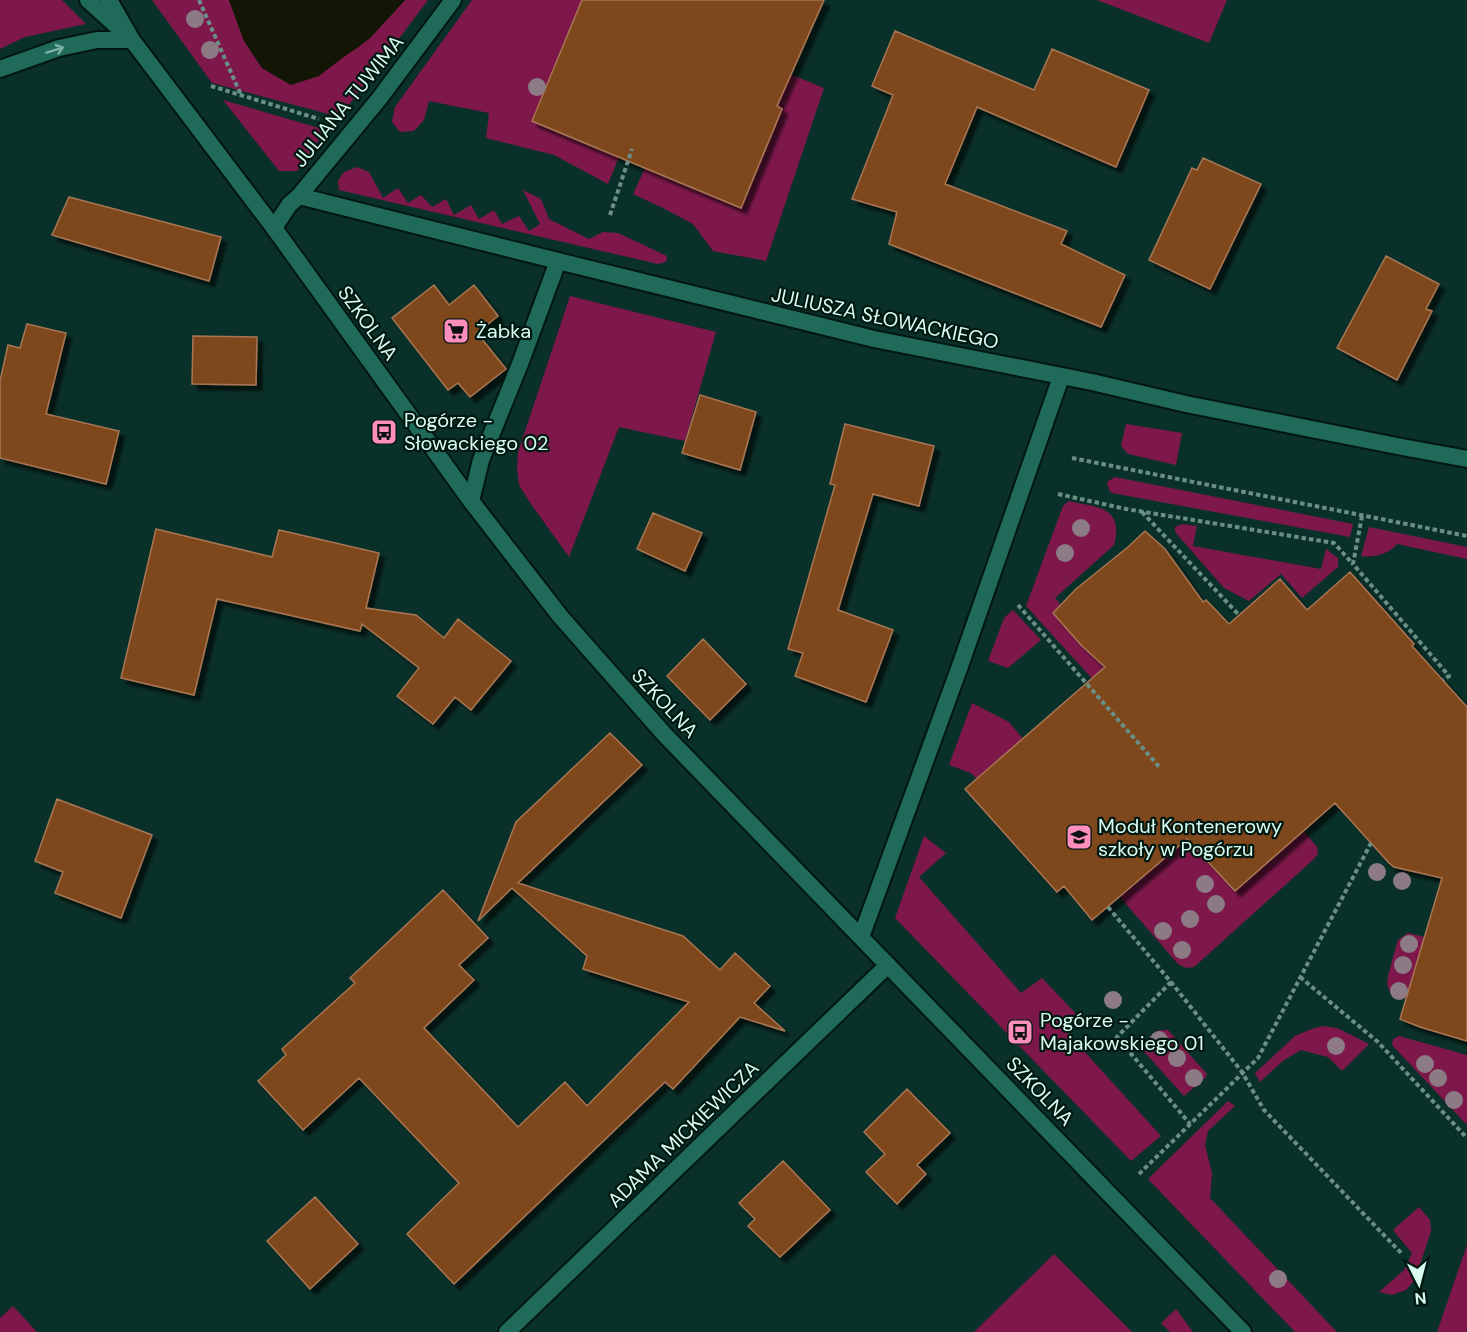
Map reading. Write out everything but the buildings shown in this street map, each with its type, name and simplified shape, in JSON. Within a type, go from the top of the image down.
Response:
[{"type":"street","name":"SZKOLNA","points":[[88,0],[132,40]]},
{"type":"street","name":"SZKOLNA","points":[[109,0],[132,40],[274,228],[471,501],[560,616],[664,734],[1243,1332]]},
{"type":"street","name":"JULIANA TUWIMA","points":[[274,228],[289,205],[379,99],[453,0]]},
{"type":"street","points":[[0,69],[69,46],[97,40],[132,40]]},
{"type":"street","name":"JULIUSZA SŁOWACKIEGO","points":[[299,196],[874,339],[1467,459]]},
{"type":"street","points":[[471,501],[481,460],[558,261]]},
{"type":"street","points":[[861,937],[960,666],[1060,376]]},
{"type":"street","name":"ADAMA MICKIEWICZA","points":[[507,1332],[888,965]]},
{"type":"path","points":[[199,0],[241,95]]},
{"type":"path","points":[[210,86],[354,129]]},
{"type":"path","points":[[610,215],[632,149]]},
{"type":"path","points":[[1072,458],[1467,536]]},
{"type":"path","points":[[1058,494],[1142,512],[1334,543],[1449,676],[1443,680]]},
{"type":"path","points":[[1142,512],[1239,615]]},
{"type":"path","points":[[1353,564],[1362,516]]},
{"type":"path","points":[[1015,600],[1161,769]]},
{"type":"path","points":[[1125,1209],[1148,1189],[1136,1177],[1258,1058],[1371,843]]},
{"type":"path","points":[[1108,907],[1242,1072],[1264,1110],[1402,1255]]},
{"type":"path","points":[[1300,977],[1378,1042],[1467,1138]]},
{"type":"path","points":[[1171,982],[1117,1037],[1190,1124]]},
{"type":"shaded area","points":[[0,0],[62,0],[86,24],[25,37],[0,49]]},
{"type":"shaded area","points":[[152,0],[229,0],[244,41],[262,68],[291,85],[357,48],[370,38],[405,0],[428,0],[340,117],[212,83]]},
{"type":"shaded area","points":[[229,0],[405,0],[370,38],[357,48],[319,76],[291,85],[262,68],[244,41]]},
{"type":"shaded area","points":[[472,0],[608,0],[824,88],[766,261],[713,251],[693,224],[633,194],[645,168],[741,208],[782,109],[677,65],[619,157],[608,184],[554,155],[486,138],[489,113],[429,101],[424,120],[414,131],[400,132],[392,122],[395,107]]},
{"type":"shaded area","points":[[1097,0],[1227,0],[1209,43]]},
{"type":"shaded area","points":[[223,100],[326,130],[297,171],[279,171]]},
{"type":"shaded area","points":[[357,167],[369,172],[383,198],[398,188],[408,203],[421,195],[432,207],[446,199],[454,215],[471,205],[479,219],[494,210],[502,224],[519,216],[529,231],[540,224],[523,190],[541,199],[549,219],[589,239],[603,232],[618,233],[667,256],[666,262],[658,264],[339,190],[338,181],[344,172]]},
{"type":"shaded area","points":[[570,296],[716,332],[685,441],[619,427],[569,557],[519,485],[517,468],[518,452]]},
{"type":"shaded area","points":[[1126,424],[1182,433],[1176,465],[1128,454],[1121,446]]},
{"type":"shaded area","points":[[1115,477],[1353,524],[1350,537],[1112,493],[1107,482]]},
{"type":"shaded area","points":[[1069,501],[1106,511],[1112,516],[1116,532],[1114,545],[1055,598],[1062,606],[1058,616],[1176,749],[1168,762],[1026,606],[1063,506]]},
{"type":"shaded area","points":[[1182,524],[1197,526],[1193,546],[1321,569],[1326,549],[1338,558],[1338,567],[1302,598],[1281,574],[1249,601],[1224,588],[1175,532],[1175,527]]},
{"type":"shaded area","points":[[1369,527],[1467,547],[1467,559],[1397,544],[1381,554],[1361,556]]},
{"type":"shaded area","points":[[1013,610],[1041,640],[1008,668],[988,661],[1004,618]]},
{"type":"shaded area","points":[[972,703],[1009,722],[1023,739],[977,779],[971,773],[949,765]]},
{"type":"shaded area","points":[[1297,823],[1317,847],[1318,854],[1194,967],[1186,968],[1178,964],[1120,897],[1187,838],[1228,883]]},
{"type":"shaded area","points":[[924,836],[946,853],[919,877],[1021,993],[1042,978],[1078,1016],[1064,1029],[1161,1136],[1131,1161],[895,918]]},
{"type":"shaded area","points":[[1408,933],[1425,937],[1406,999],[1390,991],[1387,983],[1398,940]]},
{"type":"shaded area","points":[[1323,1026],[1337,1028],[1369,1044],[1342,1071],[1328,1057],[1301,1050],[1284,1060],[1260,1082],[1255,1073],[1295,1036]]},
{"type":"shaded area","points":[[1168,1030],[1207,1074],[1184,1096],[1139,1046],[1157,1031]]},
{"type":"shaded area","points":[[1399,1036],[1467,1055],[1467,1125],[1392,1045],[1393,1039]]},
{"type":"shaded area","points":[[1228,1101],[1235,1106],[1208,1131],[1205,1145],[1212,1173],[1210,1198],[1337,1332],[1295,1332],[1148,1179]]},
{"type":"shaded area","points":[[1419,1207],[1430,1220],[1431,1231],[1415,1280],[1406,1290],[1392,1295],[1379,1292],[1404,1270],[1412,1253],[1393,1230]]},
{"type":"shaded area","points":[[1467,1245],[1466,1332],[1437,1332]]},
{"type":"shaded area","points":[[1054,1254],[1132,1332],[974,1332],[976,1330]]},
{"type":"shaded area","points":[[13,1306],[37,1332],[0,1332],[0,1318]]},
{"type":"shaded area","points":[[1176,1309],[1193,1332],[1170,1332],[1161,1323]]},
{"type":"place","name":"Żabka","points":[[456,331]]},
{"type":"place","name":"Pogórze - Słowackiego 02","points":[[384,432]]},
{"type":"place","name":"Moduł Kontenerowy szkoły w Pogórzu","points":[[1079,837]]},
{"type":"place","name":"Pogórze - Majakowskiego 01","points":[[1020,1032]]}]
